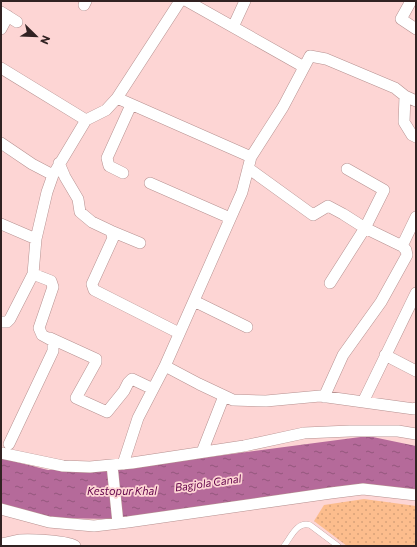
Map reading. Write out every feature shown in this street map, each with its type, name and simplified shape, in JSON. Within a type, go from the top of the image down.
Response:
[{"type":"street","points":[[1,322],[7,322],[10,318],[33,274],[36,240],[46,192],[59,163],[86,120],[106,110],[117,98],[180,1]]},
{"type":"street","points":[[187,1],[304,67]]},
{"type":"street","points":[[233,27],[245,1]]},
{"type":"street","points":[[410,1],[401,19],[416,29]]},
{"type":"street","points":[[1,29],[9,17]]},
{"type":"street","points":[[118,523],[117,464],[138,418],[165,366],[242,192],[249,163],[283,106],[310,56],[326,58],[395,88],[405,96],[416,101]]},
{"type":"street","points":[[1,68],[86,120]]},
{"type":"street","points":[[405,96],[404,122],[412,134],[416,137]]},
{"type":"street","points":[[117,98],[249,163],[313,214],[328,206],[365,228],[402,246],[406,250],[407,255],[381,302],[343,355],[324,396]]},
{"type":"street","points":[[123,173],[109,166],[107,158],[131,105]]},
{"type":"street","points":[[1,143],[32,164],[53,175]]},
{"type":"street","points":[[59,163],[65,177],[78,199],[80,212],[92,222],[140,243]]},
{"type":"street","points":[[330,282],[365,228],[384,190],[347,169]]},
{"type":"street","points":[[150,183],[230,218]]},
{"type":"street","points":[[402,246],[416,217]]},
{"type":"street","points":[[1,224],[36,240]]},
{"type":"street","points":[[111,231],[113,238],[92,284],[94,290],[179,333]]},
{"type":"street","points":[[33,274],[51,281],[53,284],[39,328],[42,335],[96,359],[96,362],[76,398],[107,412],[132,379],[153,389]]},
{"type":"street","points":[[363,402],[416,294]]},
{"type":"street","points":[[194,301],[247,327]]},
{"type":"street","points":[[9,444],[53,352],[53,341],[50,338]]},
{"type":"street","points":[[385,355],[416,371]]},
{"type":"street","points":[[165,366],[233,400],[266,401],[324,396],[414,409],[416,408]]},
{"type":"street","points":[[202,452],[224,396]]},
{"type":"street","points":[[1,452],[63,466],[90,468],[244,446],[304,433],[398,431],[416,434]]},
{"type":"street","points":[[1,509],[49,522],[94,526],[344,491],[363,490],[416,495]]},
{"type":"street","points":[[1,544],[22,540],[33,543],[61,541],[72,543],[76,546]]},
{"type":"lane","points":[[284,546],[297,528],[306,524],[338,546]]},
{"type":"shaded area","points":[[364,499],[416,506],[416,546],[347,546],[314,521],[324,505]]},
{"type":"water","name":"Kestopur Khal","points":[[368,436],[416,446],[416,491],[363,486],[117,519],[48,518],[1,505],[1,458],[48,470],[201,458]]},
{"type":"water label","name":"Bagjola Canal","points":[[208,483]]}]
